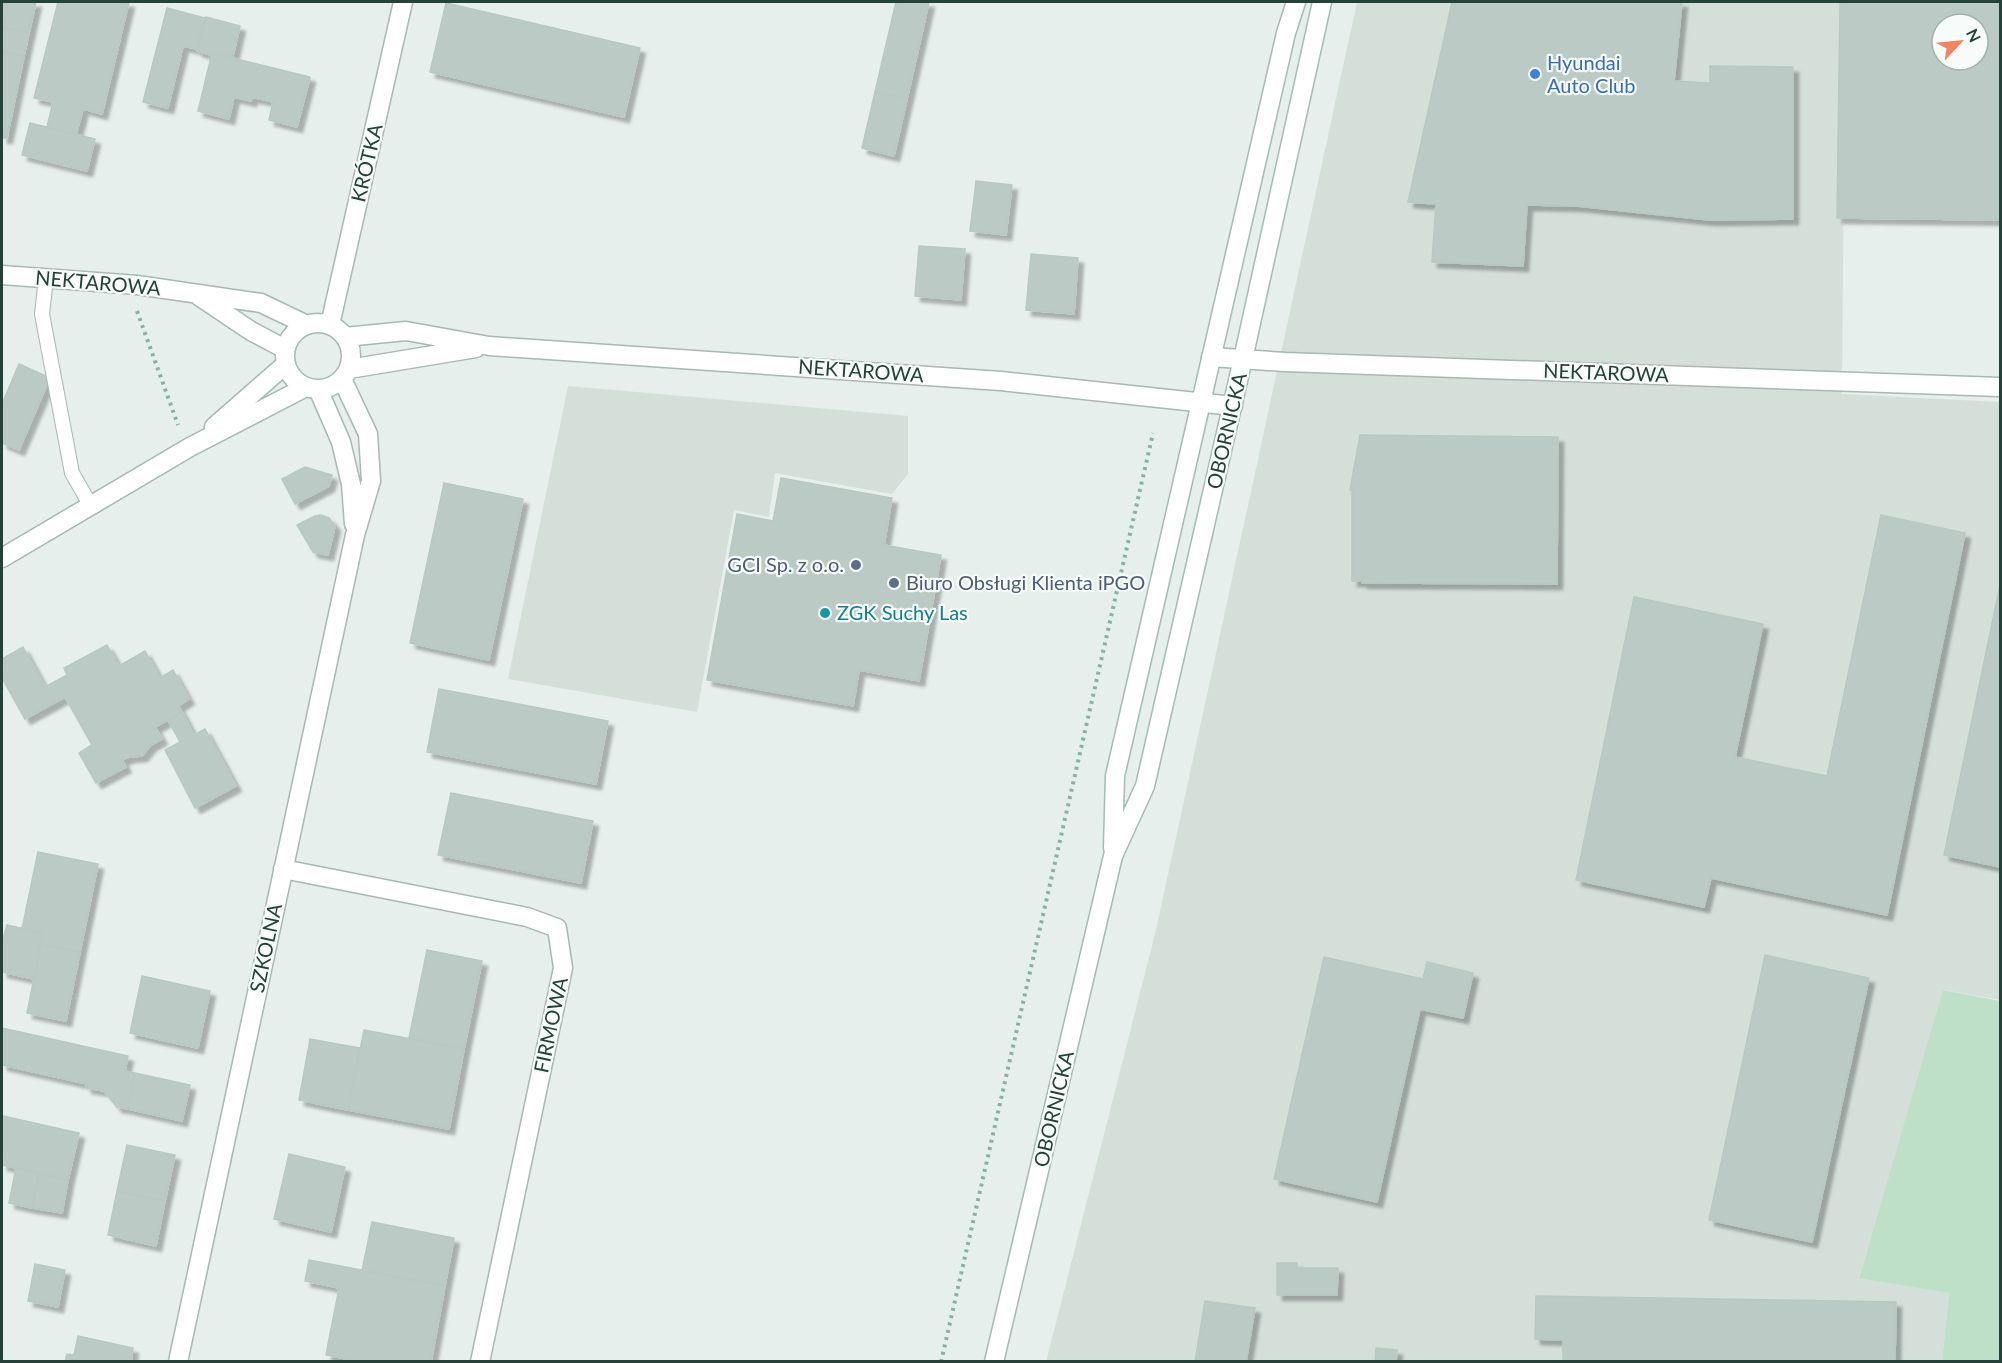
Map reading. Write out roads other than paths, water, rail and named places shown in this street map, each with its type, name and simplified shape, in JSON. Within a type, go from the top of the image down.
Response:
[{"type":"street","name":"KRÓTKA","points":[[330,325],[403,2]]},
{"type":"street","name":"OBORNICKA","points":[[1113,856],[1115,776],[1286,33],[1296,2]]},
{"type":"street","name":"OBORNICKA","points":[[994,1362],[1113,856],[1145,786],[1233,406],[1322,2]]},
{"type":"street","name":"NEKTAROWA","points":[[2,275],[137,285],[261,303],[307,324]]},
{"type":"street","name":"NEKTAROWA","points":[[195,293],[286,357]]},
{"type":"street","points":[[2,558],[190,447],[312,388],[331,386],[346,374],[351,352],[345,337],[330,325],[307,324],[293,334],[286,357],[190,447]]},
{"type":"street","name":"NEKTAROWA","points":[[345,337],[406,331],[489,346],[1001,381],[1233,406]]},
{"type":"street","name":"NEKTAROWA","points":[[346,374],[489,346]]},
{"type":"street","points":[[286,357],[293,378],[312,388]]},
{"type":"street","name":"NEKTAROWA","points":[[1211,357],[1285,362],[2001,387]]},
{"type":"street","name":"SZKOLNA","points":[[178,1362],[355,535],[371,481],[368,434],[346,374]]},
{"type":"street","name":"SZKOLNA","points":[[312,388],[341,442],[351,484],[355,535]]},
{"type":"street","name":"FIRMOWA","points":[[283,869],[527,917],[557,928],[563,968],[480,1362]]},
{"type":"lane","points":[[46,278],[42,314],[72,473],[91,506]]},
{"type":"place","name":"Hyundai Auto Club","points":[[1535,74]]},
{"type":"place","name":"GCI Sp. z o.o.","points":[[856,565]]},
{"type":"place","name":"Biuro Obsługi Klienta iPGO","points":[[894,583]]},
{"type":"place","name":"ZGK Suchy Las","points":[[825,613]]}]
